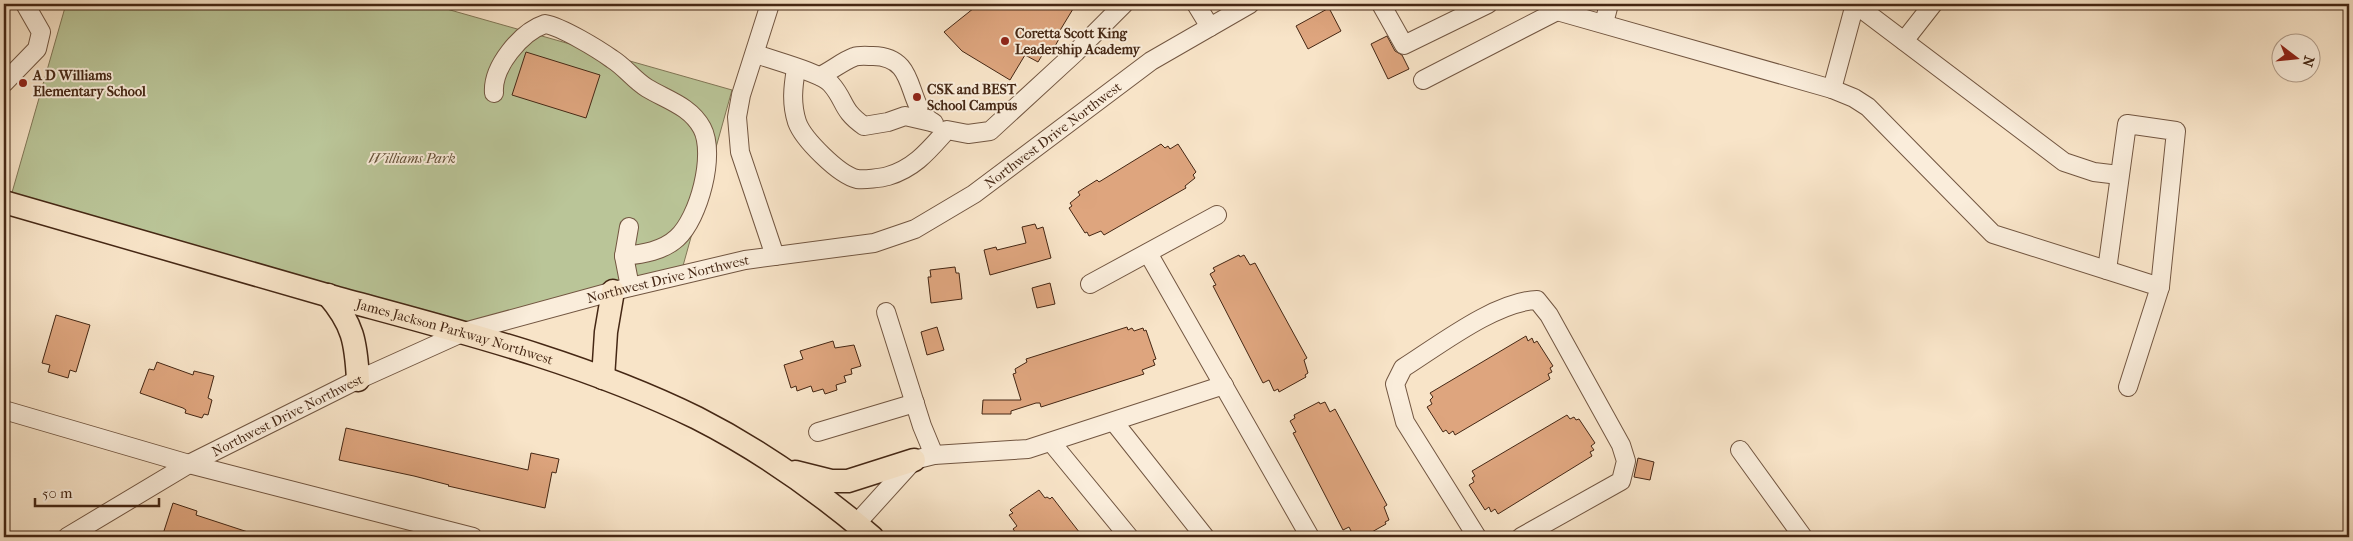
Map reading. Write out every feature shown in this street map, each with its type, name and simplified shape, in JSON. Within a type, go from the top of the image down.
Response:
[{"type":"main road","name":"James Jackson Parkway Northwest","points":[[4,202],[464,332],[603,378],[697,419],[781,468],[864,531]]},
{"type":"main road","points":[[603,378],[606,332],[621,289]]},
{"type":"main road","points":[[328,295],[342,311],[352,332],[357,351],[358,380]]},
{"type":"main road","points":[[781,468],[815,478],[848,481],[924,458]]},
{"type":"street","points":[[4,83],[37,49],[41,32],[25,4]]},
{"type":"street","points":[[770,4],[756,54],[741,95],[737,117],[740,152],[775,256]]},
{"type":"street","points":[[756,54],[820,76],[831,84],[850,116],[864,126],[888,122],[904,116],[931,122],[947,130],[968,134],[990,131],[1076,52],[1124,4]]},
{"type":"street","points":[[1196,4],[1210,27]]},
{"type":"street","name":"Northwest Drive Northwest","points":[[67,537],[189,464],[358,380],[464,332],[621,289],[745,260],[874,243],[915,229],[974,194],[1151,61],[1250,4]]},
{"type":"street","points":[[1381,4],[1404,45],[1488,4]]},
{"type":"street","points":[[1604,23],[1608,4]]},
{"type":"street","points":[[1832,89],[1855,4],[2064,162],[2094,172],[2120,174]]},
{"type":"street","points":[[1904,41],[1933,4]]},
{"type":"street","points":[[1423,80],[1555,7],[1832,89],[1854,98],[1868,107],[1993,234],[2160,287]]},
{"type":"street","points":[[494,92],[495,75],[504,60],[530,31],[545,24],[558,28],[613,59],[646,88],[683,107],[696,118],[705,135],[707,153],[699,198],[688,226],[677,238],[667,245],[653,251],[624,256]]},
{"type":"street","points":[[820,76],[855,56],[883,56],[898,62],[908,78],[920,110],[931,122]]},
{"type":"street","points":[[796,69],[792,96],[797,123],[832,164],[857,179],[887,176],[921,160],[947,130]]},
{"type":"street","points":[[2107,270],[2127,124],[2176,131],[2160,287],[2128,387]]},
{"type":"street","points":[[1090,284],[1217,215]]},
{"type":"street","points":[[621,289],[629,227]]},
{"type":"street","points":[[1148,253],[1310,537]]},
{"type":"street","points":[[1477,537],[1405,422],[1396,384],[1403,368],[1494,312],[1522,300],[1537,300],[1549,314],[1621,444],[1626,461],[1621,481],[1521,537]]},
{"type":"street","points":[[886,312],[915,403],[924,458]]},
{"type":"street","points":[[864,531],[924,458],[1028,450],[1224,385]]},
{"type":"street","points":[[818,432],[915,403]]},
{"type":"street","points":[[4,410],[189,464],[473,537]]},
{"type":"street","points":[[1114,422],[1205,537]]},
{"type":"street","points":[[1051,442],[1129,537]]},
{"type":"street","points":[[1740,450],[1804,537]]},
{"type":"green space","name":"Williams Park","points":[[66,4],[429,4],[732,90],[681,273],[467,331],[7,210]]},
{"type":"building","name":"Coretta Scott King Leadership Academy","points":[[979,4],[1076,4],[1056,37],[1059,39],[1050,55],[1044,52],[1038,62],[1025,55],[1010,80],[962,51],[944,32]]},
{"type":"building","points":[[1329,8],[1341,31],[1308,49],[1296,26]]},
{"type":"building","points":[[1387,36],[1395,51],[1402,55],[1409,69],[1388,79],[1371,44]]},
{"type":"building","points":[[526,52],[600,75],[586,118],[512,95]]},
{"type":"building","points":[[1161,144],[1165,148],[1168,146],[1170,149],[1178,144],[1196,172],[1193,175],[1195,178],[1185,186],[1186,188],[1104,235],[1101,231],[1089,236],[1087,232],[1085,233],[1069,208],[1072,206],[1070,203],[1080,195],[1078,192],[1097,180],[1099,182]]},
{"type":"building","points":[[1035,224],[1037,229],[1043,227],[1051,258],[990,275],[984,250],[996,247],[997,250],[1026,243],[1022,227]]},
{"type":"building","points":[[1239,255],[1240,257],[1244,255],[1250,265],[1255,263],[1307,358],[1304,360],[1308,373],[1305,375],[1306,377],[1279,392],[1278,389],[1274,391],[1269,380],[1263,383],[1213,286],[1216,285],[1210,274],[1215,271],[1213,268]]},
{"type":"building","points":[[955,267],[956,273],[959,273],[962,299],[931,303],[928,277],[931,277],[930,270]]},
{"type":"building","points":[[1050,283],[1055,304],[1037,308],[1032,288]]},
{"type":"building","points":[[56,315],[90,325],[76,372],[70,370],[68,378],[48,372],[50,365],[42,363]]},
{"type":"building","points":[[937,327],[944,350],[927,355],[921,332]]},
{"type":"building","points":[[1127,327],[1128,330],[1132,328],[1134,331],[1143,328],[1144,331],[1146,330],[1156,359],[1153,360],[1155,365],[1142,370],[1144,374],[1041,407],[1040,403],[1036,403],[1011,411],[1011,414],[982,414],[983,400],[1021,400],[1013,374],[1016,373],[1015,369],[1027,362],[1026,359]]},
{"type":"building","points":[[1526,336],[1528,341],[1532,338],[1534,343],[1537,341],[1553,366],[1550,368],[1552,372],[1548,374],[1550,379],[1455,435],[1453,431],[1449,434],[1446,430],[1443,432],[1427,407],[1432,404],[1430,400],[1433,397],[1430,393]]},
{"type":"building","points":[[833,341],[835,348],[854,345],[861,366],[851,369],[852,374],[844,376],[846,382],[836,385],[837,390],[825,394],[823,389],[813,392],[811,386],[797,391],[796,386],[791,388],[784,365],[803,359],[800,351]]},
{"type":"building","points":[[157,362],[193,375],[194,371],[214,376],[208,398],[212,400],[208,415],[204,414],[202,418],[185,413],[186,410],[183,408],[140,393],[149,369],[154,370]]},
{"type":"building","points":[[1319,402],[1320,404],[1325,402],[1330,412],[1335,409],[1387,505],[1384,507],[1389,520],[1385,522],[1386,524],[1363,537],[1354,537],[1349,527],[1343,530],[1293,433],[1296,432],[1290,421],[1295,418],[1294,415]]},
{"type":"building","points":[[1567,415],[1570,419],[1574,417],[1576,420],[1579,419],[1595,443],[1591,446],[1594,450],[1590,452],[1592,456],[1498,514],[1495,509],[1491,512],[1489,507],[1485,510],[1469,485],[1474,482],[1472,478],[1475,476],[1472,471]]},
{"type":"building","points":[[346,428],[528,470],[531,453],[559,459],[556,473],[552,472],[545,508],[339,460]]},
{"type":"building","points":[[1638,458],[1654,462],[1650,480],[1634,477]]},
{"type":"building","points":[[1039,490],[1045,498],[1050,499],[1052,497],[1083,537],[1019,537],[1013,529],[1017,526],[1009,515],[1013,513],[1010,510]]},
{"type":"building","points":[[173,503],[197,511],[196,515],[257,535],[256,537],[172,537],[163,534]]},
{"type":"place","name":"Coretta Scott King Leadership Academy","points":[[1005,41]]},
{"type":"place","name":"A D Williams Elementary School","points":[[23,83]]},
{"type":"place","name":"CSK and BEST School Campus","points":[[917,97]]}]
